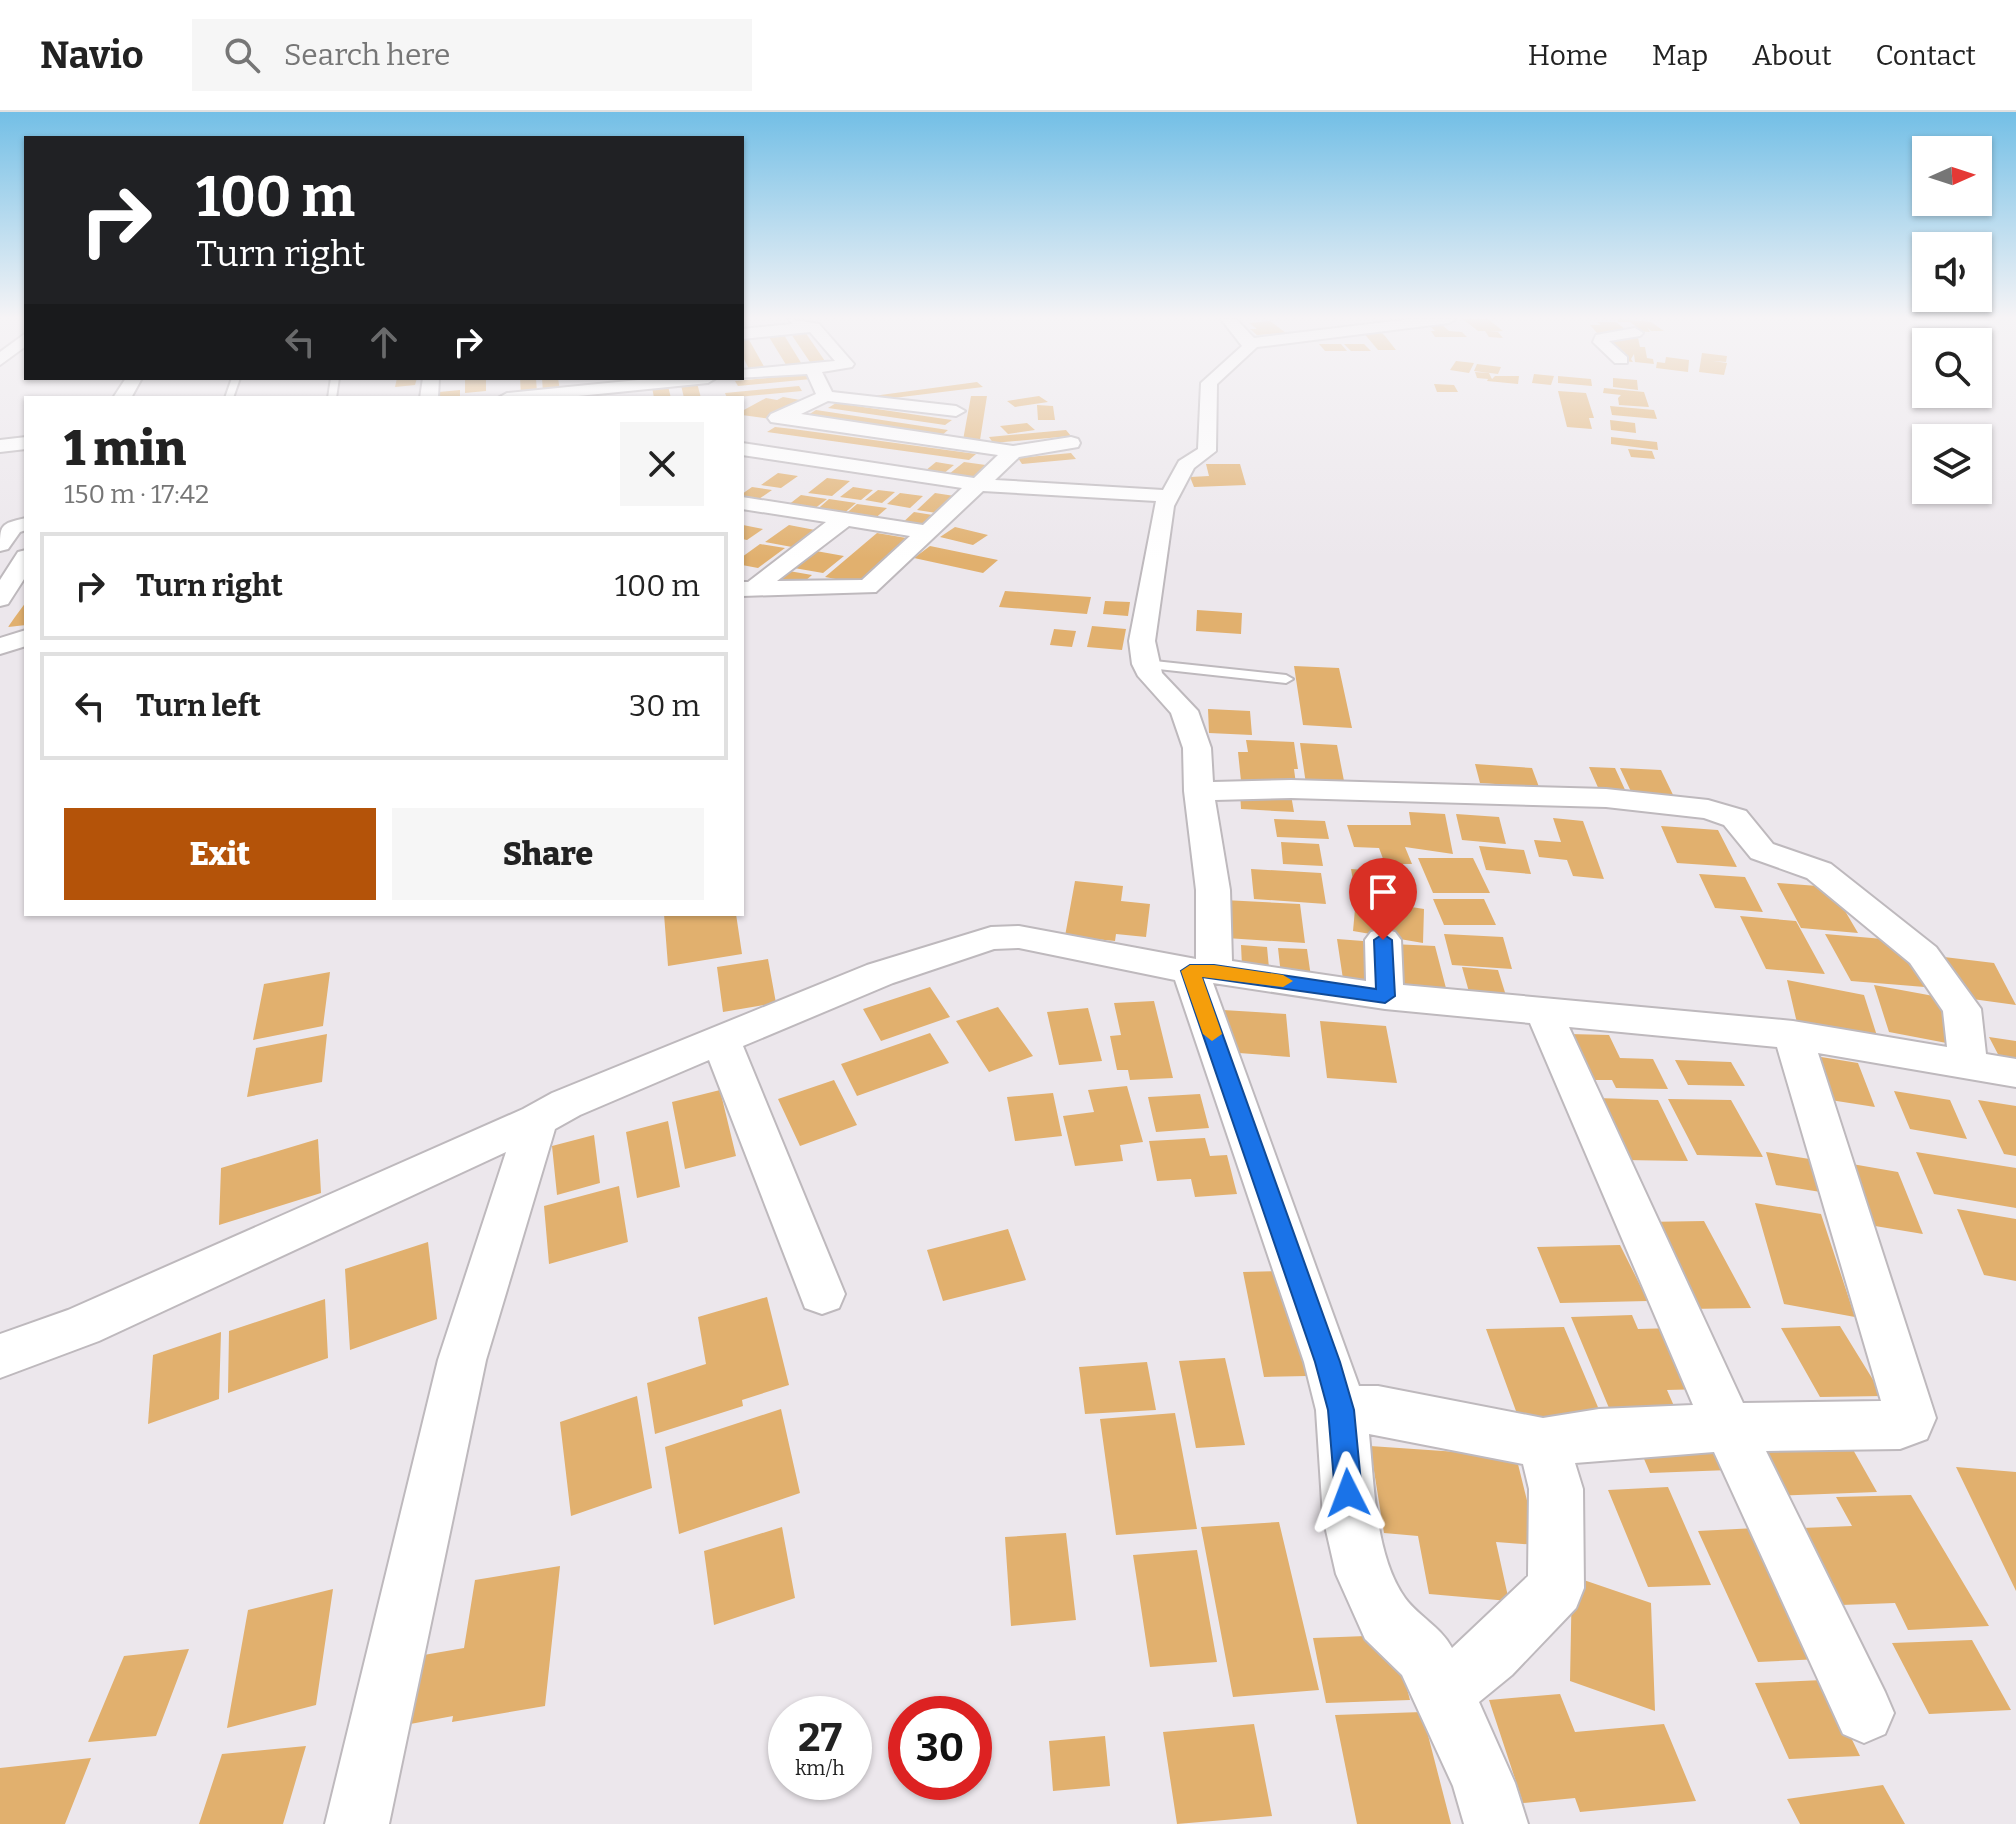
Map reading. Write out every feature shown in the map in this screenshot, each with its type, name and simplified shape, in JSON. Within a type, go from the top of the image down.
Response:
[{"type":"street","points":[[744,435],[820,399]]},
{"type":"street","points":[[854,399],[893,403],[921,399]]},
{"type":"street","points":[[947,443],[958,399]]},
{"type":"street","points":[[1209,399],[1207,451],[1186,465],[1166,501],[1142,641],[1145,664],[1151,676],[1184,711],[1197,748],[1199,791],[1213,890],[1202,971],[1341,1410],[1350,1517],[1364,1574],[1385,1619],[1423,1654],[1484,1783],[1496,1824]]},
{"type":"street","points":[[782,416],[1013,452],[1071,443]]},
{"type":"street","points":[[0,446],[24,443]]},
{"type":"street","points":[[744,449],[974,490]]},
{"type":"street","points":[[748,589],[868,587],[1013,452]]},
{"type":"street","points":[[744,456],[974,490],[1166,501]]},
{"type":"street","points":[[744,505],[929,532]]},
{"type":"street","points":[[748,589],[843,520]]},
{"type":"street","points":[[0,544],[13,527],[24,524]]},
{"type":"street","points":[[0,599],[23,565]]},
{"type":"street","points":[[0,646],[24,639]]},
{"type":"street","points":[[1199,791],[1305,789],[1606,798],[1708,809],[1735,818],[1762,851],[1819,871],[1923,955],[1962,1009],[1968,1062]]},
{"type":"street","points":[[0,1356],[82,1326],[537,1120],[566,1104],[880,974],[991,938],[1019,937],[1202,971],[1385,996],[1793,1035],[1968,1062],[2016,1073]]},
{"type":"street","points":[[1383,940],[1385,996]]},
{"type":"street","points":[[1543,1010],[1728,1427],[1864,1713]]},
{"type":"street","points":[[1341,1410],[1378,1410],[1543,1443],[1599,1434],[1728,1427],[1900,1425],[1911,1418],[1849,1205],[1793,1035]]},
{"type":"street","points":[[721,1040],[822,1294]]},
{"type":"street","points":[[357,1824],[462,1360],[537,1120]]},
{"type":"street","points":[[1443,1693],[1491,1654],[1556,1588],[1556,1489],[1543,1443]]},
{"type":"lane","points":[[1145,664],[1286,679]]},
{"type":"building","points":[[764,399],[794,399],[800,400],[794,403],[803,404],[771,419],[744,415],[744,410]]},
{"type":"building","points":[[970,399],[987,399],[980,440],[963,440]]},
{"type":"building","points":[[1043,399],[1048,402],[1015,407],[1007,401]]},
{"type":"building","points":[[1560,399],[1588,399],[1594,418],[1589,418],[1592,429],[1567,427]]},
{"type":"building","points":[[1618,399],[1646,399],[1649,407],[1619,405]]},
{"type":"building","points":[[836,403],[952,420],[945,425],[828,408]]},
{"type":"building","points":[[1037,405],[1053,406],[1055,420],[1038,420]]},
{"type":"building","points":[[1610,406],[1654,410],[1657,419],[1612,415]]},
{"type":"building","points":[[816,410],[948,430],[941,436],[808,415]]},
{"type":"building","points":[[1610,420],[1635,423],[1636,433],[1611,430]]},
{"type":"building","points":[[1027,423],[1035,430],[1008,434],[1000,426]]},
{"type":"building","points":[[775,427],[976,454],[969,460],[767,432]]},
{"type":"building","points":[[1066,430],[1071,436],[993,443],[989,437]]},
{"type":"building","points":[[1611,437],[1657,442],[1658,450],[1611,444]]},
{"type":"building","points":[[1628,449],[1652,451],[1655,459],[1631,457]]},
{"type":"building","points":[[1071,453],[1076,459],[1022,464],[1018,458]]},
{"type":"building","points":[[936,462],[954,465],[943,474],[925,471]]},
{"type":"building","points":[[964,462],[993,466],[979,478],[949,474]]},
{"type":"building","points":[[1206,464],[1240,464],[1246,485],[1194,487],[1190,477],[1209,476]]},
{"type":"building","points":[[778,473],[798,476],[781,488],[761,485]]},
{"type":"building","points":[[827,478],[850,481],[832,496],[808,493]]},
{"type":"building","points":[[752,487],[772,490],[756,501],[744,499],[744,493]]},
{"type":"building","points":[[853,487],[873,490],[861,500],[840,497]]},
{"type":"building","points":[[878,490],[895,492],[882,503],[865,500]]},
{"type":"building","points":[[900,493],[923,496],[910,508],[887,504]]},
{"type":"building","points":[[935,493],[961,497],[943,514],[917,510]]},
{"type":"building","points":[[801,495],[827,499],[809,513],[783,509]]},
{"type":"building","points":[[829,499],[856,503],[840,517],[813,513]]},
{"type":"building","points":[[857,504],[887,508],[872,521],[842,517]]},
{"type":"building","points":[[914,512],[939,516],[925,530],[899,526]]},
{"type":"building","points":[[744,525],[763,529],[744,539]]},
{"type":"building","points":[[789,525],[815,530],[792,547],[765,542]]},
{"type":"building","points":[[955,527],[988,535],[973,545],[940,537]]},
{"type":"building","points":[[877,533],[918,540],[868,585],[825,577]]},
{"type":"building","points":[[760,544],[785,548],[758,568],[744,565],[744,556]]},
{"type":"building","points":[[930,546],[998,560],[983,573],[914,558]]},
{"type":"building","points":[[816,551],[844,556],[823,573],[794,568]]},
{"type":"building","points":[[789,571],[812,575],[797,588],[773,583]]},
{"type":"building","points":[[1005,591],[1091,597],[1087,614],[999,607]]},
{"type":"building","points":[[1105,601],[1130,602],[1128,616],[1103,614]]},
{"type":"building","points":[[24,605],[24,625],[8,627]]},
{"type":"building","points":[[1197,610],[1242,613],[1241,634],[1196,631]]},
{"type":"building","points":[[1092,626],[1126,629],[1122,650],[1087,647]]},
{"type":"building","points":[[1054,629],[1076,631],[1072,647],[1050,645]]},
{"type":"building","points":[[1294,666],[1339,668],[1352,728],[1303,725]]},
{"type":"building","points":[[1208,709],[1250,711],[1252,735],[1209,733]]},
{"type":"building","points":[[1246,740],[1294,742],[1298,769],[1294,769],[1296,784],[1241,781],[1238,752],[1248,752]]},
{"type":"building","points":[[1300,743],[1337,745],[1345,786],[1306,784]]},
{"type":"building","points":[[1475,764],[1532,768],[1539,787],[1480,783]]},
{"type":"building","points":[[1589,767],[1615,768],[1627,794],[1600,792]]},
{"type":"building","points":[[1620,768],[1661,770],[1676,801],[1634,798]]},
{"type":"building","points":[[1240,792],[1291,795],[1294,812],[1241,809]]},
{"type":"building","points":[[1409,812],[1445,814],[1453,854],[1405,847],[1412,864],[1385,864],[1379,848],[1354,847],[1347,825],[1411,825]]},
{"type":"building","points":[[1456,814],[1499,817],[1506,844],[1462,840]]},
{"type":"building","points":[[1553,818],[1583,821],[1604,879],[1573,876],[1567,860],[1539,857],[1534,840],[1561,842]]},
{"type":"building","points":[[1274,819],[1325,821],[1329,839],[1277,837]]},
{"type":"building","points":[[1661,826],[1718,830],[1737,867],[1677,863]]},
{"type":"building","points":[[1281,842],[1319,844],[1323,866],[1283,864]]},
{"type":"building","points":[[1479,846],[1524,850],[1531,874],[1486,870]]},
{"type":"building","points":[[1418,858],[1473,858],[1490,893],[1433,893]]},
{"type":"building","points":[[1251,869],[1321,873],[1326,904],[1254,899]]},
{"type":"building","points":[[1351,869],[1408,873],[1415,902],[1361,899],[1424,909],[1423,943],[1353,931],[1356,898]]},
{"type":"building","points":[[1699,874],[1745,877],[1763,912],[1715,908]]},
{"type":"building","points":[[1075,881],[1123,886],[1121,901],[1150,904],[1146,937],[1116,934],[1115,941],[1065,936]]},
{"type":"building","points":[[1777,883],[1831,887],[1858,933],[1801,928]]},
{"type":"building","points":[[1433,899],[1484,899],[1496,925],[1444,925]]},
{"type":"building","points":[[1224,900],[1300,904],[1305,943],[1226,938]]},
{"type":"building","points":[[664,916],[736,916],[742,954],[668,966]]},
{"type":"building","points":[[1740,916],[1796,921],[1825,974],[1766,969]]},
{"type":"building","points":[[1444,934],[1503,937],[1512,969],[1452,965]]},
{"type":"building","points":[[1825,934],[1895,940],[1925,987],[1851,981]]},
{"type":"building","points":[[1337,939],[1363,941],[1371,981],[1343,979]]},
{"type":"building","points":[[1392,944],[1435,946],[1447,992],[1402,989]]},
{"type":"building","points":[[1241,945],[1267,947],[1269,968],[1242,966]]},
{"type":"building","points":[[1278,948],[1307,949],[1311,977],[1281,975]]},
{"type":"building","points":[[1944,957],[1994,963],[2016,1005],[1965,998]]},
{"type":"building","points":[[768,959],[776,1003],[723,1012],[717,967]]},
{"type":"building","points":[[1462,967],[1498,970],[1508,1002],[1471,999]]},
{"type":"building","points":[[330,972],[323,1026],[253,1040],[264,984]]},
{"type":"building","points":[[1787,980],[1864,995],[1878,1039],[1797,1023]]},
{"type":"building","points":[[1874,985],[1939,997],[1957,1045],[1889,1032]]},
{"type":"building","points":[[930,987],[950,1017],[881,1041],[863,1009]]},
{"type":"building","points":[[1154,1001],[1173,1078],[1130,1080],[1128,1070],[1117,1070],[1110,1036],[1121,1035],[1114,1003]]},
{"type":"building","points":[[998,1007],[1033,1056],[989,1072],[956,1021]]},
{"type":"building","points":[[1088,1008],[1102,1061],[1059,1065],[1047,1012]]},
{"type":"building","points":[[1223,1010],[1286,1014],[1290,1057],[1226,1052]]},
{"type":"building","points":[[1320,1021],[1386,1026],[1397,1083],[1327,1078]]},
{"type":"building","points":[[930,1033],[949,1063],[857,1096],[841,1064]]},
{"type":"building","points":[[327,1034],[322,1082],[247,1097],[256,1048]]},
{"type":"building","points":[[1569,1034],[1609,1035],[1620,1058],[1653,1059],[1668,1089],[1616,1088],[1612,1080],[1588,1080]]},
{"type":"building","points":[[1989,1037],[2016,1041],[2016,1062],[2001,1060]]},
{"type":"building","points":[[1809,1055],[1858,1063],[1875,1107],[1824,1099]]},
{"type":"building","points":[[1675,1060],[1731,1062],[1745,1086],[1688,1085]]},
{"type":"building","points":[[834,1080],[857,1125],[800,1146],[778,1099]]},
{"type":"building","points":[[1127,1086],[1143,1142],[1120,1145],[1123,1161],[1075,1166],[1063,1116],[1094,1112],[1088,1090]]},
{"type":"building","points":[[720,1090],[736,1156],[685,1169],[672,1102]]},
{"type":"building","points":[[1894,1091],[1950,1100],[1967,1139],[1910,1129]]},
{"type":"building","points":[[1053,1093],[1062,1136],[1015,1141],[1007,1097]]},
{"type":"building","points":[[1200,1094],[1209,1128],[1156,1132],[1148,1097]]},
{"type":"building","points":[[1597,1098],[1658,1100],[1688,1161],[1623,1160]]},
{"type":"building","points":[[1668,1099],[1731,1100],[1763,1157],[1697,1155]]},
{"type":"building","points":[[1978,1100],[2016,1106],[2016,1156],[2004,1154]]},
{"type":"building","points":[[668,1121],[680,1187],[637,1198],[626,1132]]},
{"type":"building","points":[[594,1135],[600,1183],[557,1195],[552,1146]]},
{"type":"building","points":[[1205,1138],[1210,1156],[1227,1155],[1237,1194],[1195,1197],[1191,1179],[1157,1181],[1149,1141]]},
{"type":"building","points":[[318,1139],[321,1193],[219,1225],[221,1168]]},
{"type":"building","points":[[1766,1152],[1816,1160],[1827,1193],[1776,1185]]},
{"type":"building","points":[[1916,1152],[2016,1168],[2016,1208],[1934,1194]]},
{"type":"building","points":[[1852,1164],[1898,1172],[1923,1234],[1875,1226]]},
{"type":"building","points":[[619,1186],[628,1242],[549,1264],[544,1206]]},
{"type":"building","points":[[1755,1203],[1821,1214],[1855,1317],[1784,1304]]},
{"type":"building","points":[[1957,1209],[2016,1219],[2016,1281],[1984,1275]]},
{"type":"building","points":[[1704,1221],[1751,1308],[1688,1309],[1644,1222]]},
{"type":"building","points":[[1008,1229],[1026,1280],[943,1301],[927,1250]]},
{"type":"building","points":[[428,1242],[437,1319],[350,1350],[345,1269]]},
{"type":"building","points":[[1620,1245],[1648,1301],[1560,1303],[1537,1247]]},
{"type":"building","points":[[1282,1271],[1307,1376],[1264,1377],[1243,1272]]},
{"type":"building","points":[[767,1297],[789,1385],[742,1400],[743,1406],[655,1434],[647,1383],[706,1364],[698,1317]]},
{"type":"building","points":[[325,1299],[328,1358],[228,1393],[229,1331]]},
{"type":"building","points":[[1632,1315],[1638,1329],[1674,1328],[1705,1389],[1667,1390],[1674,1406],[1609,1408],[1571,1317]]},
{"type":"building","points":[[1840,1326],[1883,1396],[1820,1397],[1781,1328]]},
{"type":"building","points":[[1564,1327],[1603,1419],[1520,1422],[1486,1329]]},
{"type":"building","points":[[221,1332],[219,1399],[148,1424],[153,1355]]},
{"type":"building","points":[[1225,1358],[1245,1445],[1196,1448],[1179,1361]]},
{"type":"building","points":[[1147,1362],[1156,1410],[1085,1414],[1079,1367]]},
{"type":"building","points":[[637,1396],[652,1488],[571,1516],[560,1422]]},
{"type":"building","points":[[781,1409],[800,1493],[679,1534],[665,1447]]},
{"type":"building","points":[[1175,1413],[1197,1529],[1116,1535],[1100,1419]]},
{"type":"building","points":[[1714,1438],[1729,1470],[1650,1473],[1636,1440]]},
{"type":"building","points":[[1847,1439],[1877,1492],[1772,1496],[1745,1442]]},
{"type":"building","points":[[1370,1446],[1516,1456],[1538,1545],[1496,1542],[1509,1601],[1429,1594],[1418,1536],[1384,1533]]},
{"type":"building","points":[[1956,1467],[2016,1472],[2016,1591]]},
{"type":"building","points":[[1668,1487],[1711,1585],[1648,1587],[1608,1490]]},
{"type":"building","points":[[1911,1495],[1989,1626],[1908,1630],[1895,1603],[1841,1605],[1802,1528],[1852,1526],[1836,1497]]},
{"type":"building","points":[[1279,1522],[1319,1690],[1233,1697],[1201,1527]]},
{"type":"building","points":[[782,1527],[795,1598],[714,1625],[704,1551]]},
{"type":"building","points":[[1756,1528],[1820,1659],[1758,1662],[1698,1531]]},
{"type":"building","points":[[1066,1533],[1076,1620],[1011,1626],[1005,1537]]},
{"type":"building","points":[[1197,1550],[1217,1662],[1150,1667],[1133,1555]]},
{"type":"building","points":[[560,1566],[545,1706],[452,1722],[453,1716],[405,1725],[418,1656],[464,1648],[475,1580]]},
{"type":"building","points":[[1572,1576],[1651,1603],[1655,1711],[1570,1681]]},
{"type":"building","points":[[333,1589],[316,1705],[227,1728],[248,1610]]},
{"type":"building","points":[[1393,1635],[1410,1700],[1326,1703],[1313,1638]]},
{"type":"building","points":[[1972,1640],[2011,1710],[1929,1714],[1892,1643]]},
{"type":"building","points":[[189,1649],[156,1736],[88,1742],[124,1656]]},
{"type":"building","points":[[1823,1680],[1860,1756],[1789,1759],[1755,1683]]},
{"type":"building","points":[[1560,1694],[1575,1732],[1664,1724],[1696,1801],[1580,1812],[1575,1798],[1523,1803],[1489,1700]]},
{"type":"building","points":[[1422,1712],[1451,1824],[1357,1824],[1335,1715]]},
{"type":"building","points":[[1254,1724],[1272,1816],[1177,1824],[1163,1732]]},
{"type":"building","points":[[1105,1736],[1110,1786],[1053,1791],[1049,1741]]},
{"type":"building","points":[[306,1746],[283,1824],[199,1824],[222,1754]]},
{"type":"building","points":[[91,1758],[65,1824],[0,1824],[0,1768]]},
{"type":"building","points":[[1883,1785],[1905,1824],[1800,1824],[1787,1799]]},
{"type":"slow traffic","points":[[1212,1034],[1190,971],[1214,971],[1283,981]]},
{"type":"route","points":[[1348,1493],[1341,1410],[1328,1362],[1190,971],[1214,971],[1385,996],[1383,940]]}]
